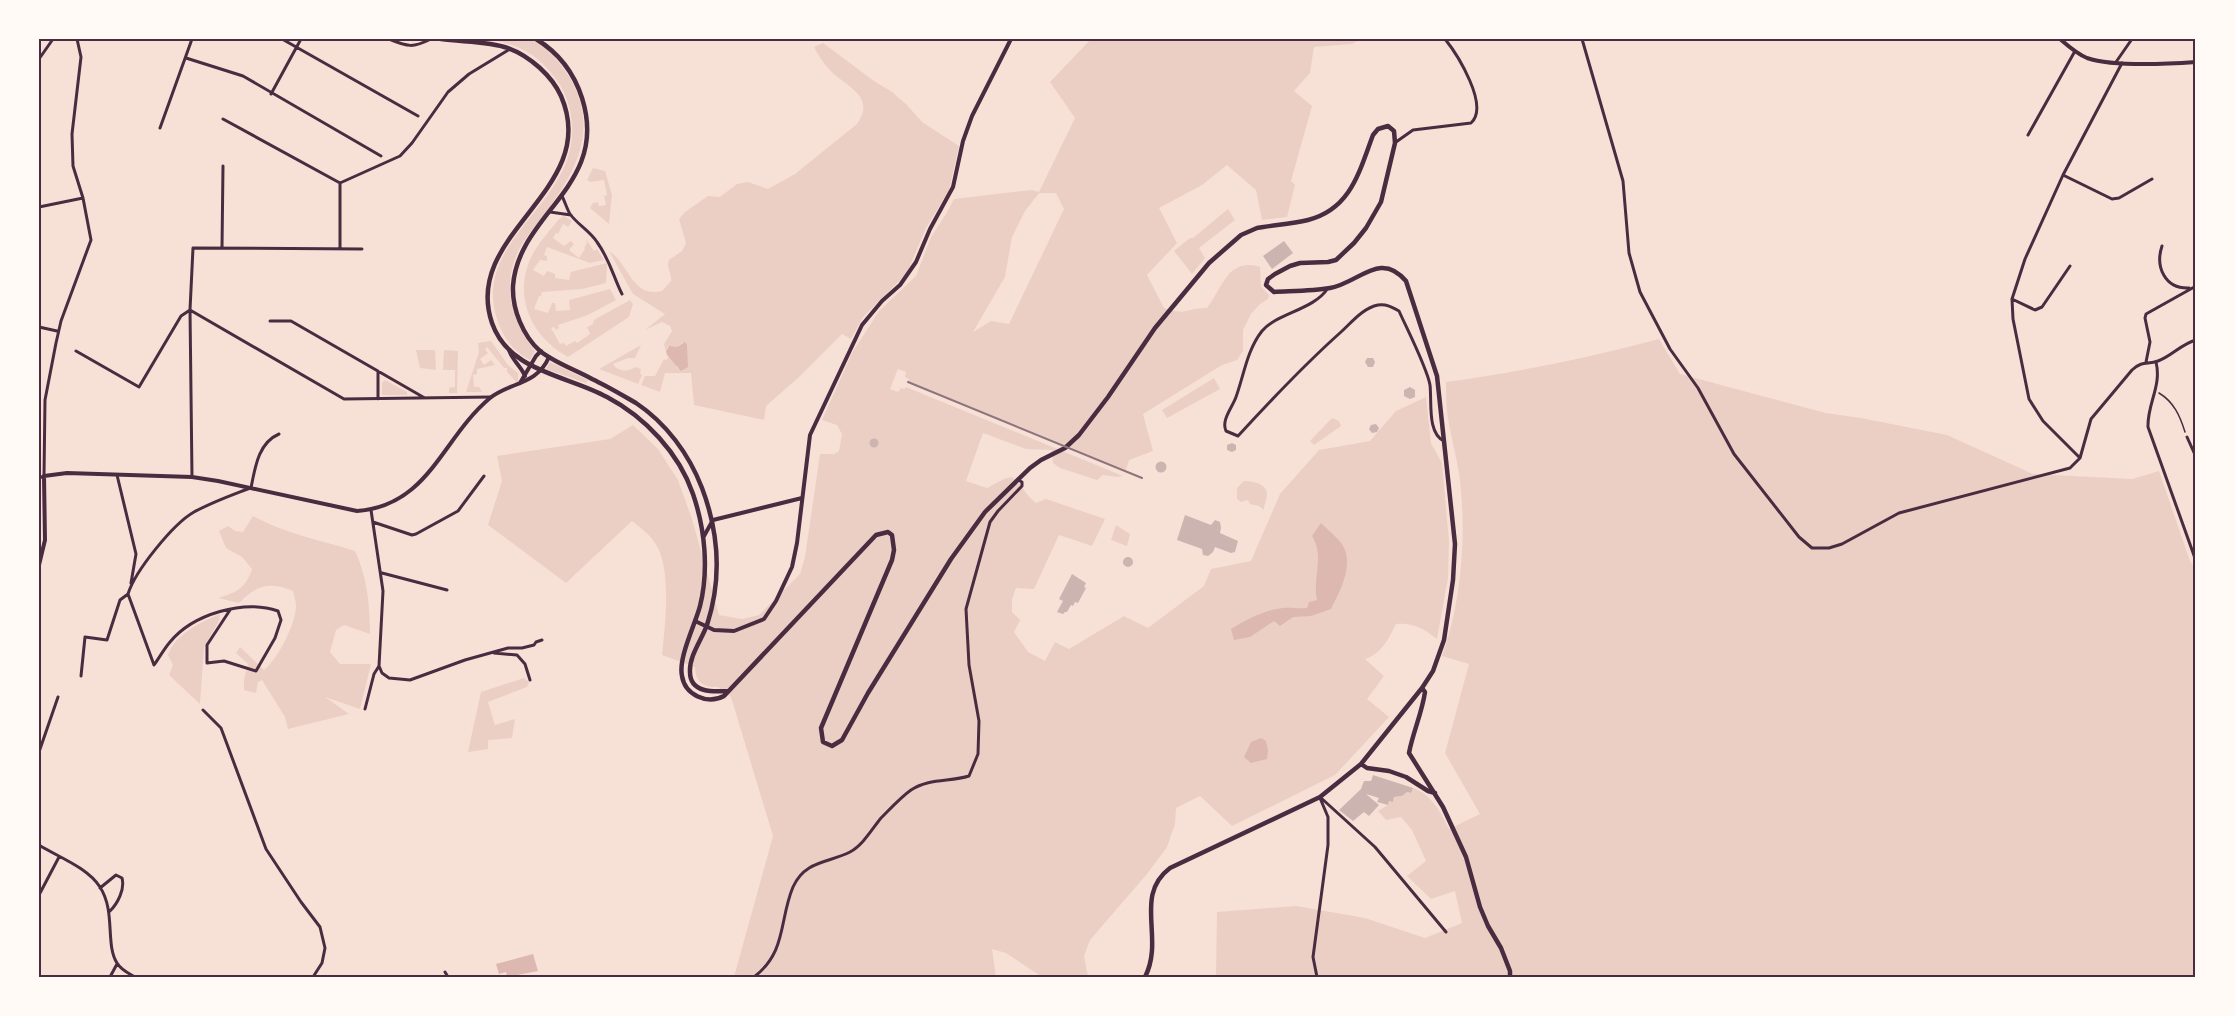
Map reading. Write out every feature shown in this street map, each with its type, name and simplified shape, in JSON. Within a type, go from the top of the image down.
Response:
[{"type":"main road","points":[[441,39],[510,49],[533,63],[557,88],[565,105],[569,136],[562,164],[553,182],[506,245],[492,270],[488,292],[492,323],[508,350],[531,366],[607,397],[641,420],[657,435],[673,456],[689,484],[704,537],[705,554],[703,590],[681,669],[684,684],[694,694],[706,700],[719,698],[876,535],[888,532],[892,535],[892,560],[821,728],[823,742],[832,746],[842,740],[868,693],[967,534],[995,501],[1018,480],[1041,460],[1065,448],[1078,435],[1114,389],[1155,328],[1209,263],[1241,235],[1257,228],[1310,220],[1336,207],[1353,184],[1373,135],[1384,125],[1392,128],[1396,136],[1395,143],[1381,202],[1354,243],[1336,260],[1290,266],[1275,274],[1266,285],[1274,292],[1328,288],[1341,285],[1372,269],[1381,267],[1395,271],[1406,281],[1437,376],[1445,441],[1455,553],[1443,640],[1433,671],[1422,688],[1361,764],[1320,797],[1170,868],[1160,877],[1151,900],[1153,956],[1145,977]]},
{"type":"main road","points":[[536,39],[548,47],[567,66],[576,81],[584,104],[588,136],[584,157],[574,178],[523,251],[518,262],[513,283],[513,304],[527,335],[541,351],[637,404],[664,427],[694,468],[713,520],[718,561],[714,602],[690,667],[691,679],[698,687],[708,692],[728,691]]},
{"type":"main road","points":[[1422,688],[1425,692],[1424,700],[1409,753],[1435,793],[1466,857],[1480,907],[1501,948],[1510,977]]},
{"type":"main road","points":[[1361,764],[1367,768],[1389,771],[1406,777],[1435,793]]},
{"type":"street","points":[[39,59],[53,39]]},
{"type":"street","points":[[39,565],[45,540],[42,477],[45,400],[58,331],[91,240],[83,198],[73,166],[72,134],[81,57],[77,39]]},
{"type":"street","points":[[160,128],[192,39]]},
{"type":"street","points":[[282,39],[418,116]]},
{"type":"street","points":[[271,94],[301,39]]},
{"type":"street","points":[[389,39],[404,46],[417,46],[431,39]]},
{"type":"street","points":[[695,621],[721,632],[734,631],[764,619],[776,601],[792,567],[810,435],[814,425],[825,407],[862,326],[882,301],[900,285],[916,262],[930,229],[953,187],[963,141],[972,116],[1011,39]]},
{"type":"street","points":[[1395,143],[1413,130],[1471,123],[1476,119],[1478,113],[1467,72],[1459,55],[1445,39]]},
{"type":"street","points":[[1582,39],[1623,181],[1629,253],[1640,292],[1670,349],[1704,398],[1734,454],[1800,537],[1812,548],[1829,548],[1842,544],[1899,513],[2070,468],[2080,458],[2091,419],[2132,370],[2140,363],[2156,362],[2168,357],[2188,342],[2196,340]]},
{"type":"street","points":[[2060,39],[2087,58],[2122,63],[2196,62]]},
{"type":"street","points":[[2116,62],[2132,39]]},
{"type":"street","points":[[340,183],[400,156],[448,92],[468,74],[510,49]]},
{"type":"street","points":[[2028,135],[2075,51]]},
{"type":"street","points":[[186,58],[243,76],[381,156]]},
{"type":"street","points":[[2080,458],[2043,421],[2029,399],[2013,319],[2012,299],[2025,259],[2063,175],[2122,63]]},
{"type":"street","points":[[223,119],[340,183]]},
{"type":"street","points":[[222,248],[223,165]]},
{"type":"street","points":[[2063,175],[2112,199],[2119,198],[2152,179]]},
{"type":"street","points":[[340,183],[340,249]]},
{"type":"street","points":[[562,196],[571,215],[597,240],[612,267],[614,279],[622,294]]},
{"type":"street","points":[[39,207],[83,198]]},
{"type":"street","points":[[550,212],[571,215]]},
{"type":"street","points":[[2162,246],[2158,258],[2163,274],[2176,287],[2191,288]]},
{"type":"street","points":[[192,477],[190,310],[193,248],[362,249]]},
{"type":"street","points":[[2012,299],[2035,310],[2042,308],[2070,266]]},
{"type":"street","points":[[2146,362],[2150,342],[2145,314],[2196,286]]},
{"type":"street","points":[[1328,288],[1317,298],[1262,330],[1252,348],[1237,395],[1223,426],[1226,431],[1238,436],[1287,382],[1366,309],[1378,305],[1389,305],[1399,311],[1430,383],[1434,431],[1438,438],[1445,441]]},
{"type":"street","points":[[76,351],[139,387],[182,315],[190,310]]},
{"type":"street","points":[[190,310],[344,399],[491,397]]},
{"type":"street","points":[[270,321],[291,321],[424,398]]},
{"type":"street","points":[[39,333],[40,326],[58,331]]},
{"type":"street","points":[[508,350],[525,376]]},
{"type":"street","points":[[519,383],[541,351]]},
{"type":"street","points":[[42,477],[67,473],[192,477],[357,511],[371,510],[388,505],[415,489],[467,423],[491,397],[531,379],[549,356]]},
{"type":"street","points":[[2156,362],[2159,380],[2147,417],[2148,427],[2196,561]]},
{"type":"street","points":[[378,371],[378,399]]},
{"type":"street","points":[[251,488],[259,454],[270,440],[279,434]]},
{"type":"street","points":[[2187,437],[2196,457]]},
{"type":"street","points":[[117,475],[136,555],[130,577],[131,585]]},
{"type":"street","points":[[374,522],[412,535],[416,534],[458,511],[484,476]]},
{"type":"street","points":[[754,977],[773,957],[780,942],[794,885],[804,871],[830,858],[850,852],[912,789],[928,782],[969,777],[978,754],[979,722],[969,665],[966,609],[990,522],[998,510],[1022,486],[1022,482],[1018,480]]},
{"type":"street","points":[[81,676],[85,637],[107,640],[120,600],[128,594],[131,585],[154,549],[192,513],[251,488]]},
{"type":"street","points":[[704,537],[713,520],[802,498]]},
{"type":"street","points":[[371,510],[383,591],[379,666],[382,673],[389,678],[410,680],[492,652],[508,648],[522,648],[542,640]]},
{"type":"street","points":[[381,573],[447,590]]},
{"type":"street","points":[[128,594],[154,665],[171,640],[199,619],[219,610],[263,606],[278,611],[281,620],[275,638],[256,672],[225,661],[207,663],[207,645],[230,610]]},
{"type":"street","points":[[492,652],[517,655],[525,664],[530,680]]},
{"type":"street","points":[[365,709],[374,674],[379,666]]},
{"type":"street","points":[[39,753],[57,697]]},
{"type":"street","points":[[203,710],[221,728],[266,849],[320,927],[325,948],[322,963],[313,977]]},
{"type":"street","points":[[1320,797],[1376,847],[1446,932]]},
{"type":"street","points":[[1317,977],[1313,957],[1328,836],[1328,817],[1320,797]]},
{"type":"street","points":[[39,845],[92,877],[100,888],[110,911],[112,948],[117,964],[135,977]]},
{"type":"street","points":[[39,896],[59,857]]},
{"type":"street","points":[[100,888],[116,875],[124,882],[114,907],[110,911]]},
{"type":"street","points":[[110,977],[117,964]]},
{"type":"street","points":[[445,972],[448,977]]},
{"type":"path","points":[[2155,392],[2169,399],[2175,406],[2187,437]]},
{"type":"shaded area","points":[[522,38],[540,44],[557,60],[570,78],[579,97],[583,116],[580,151],[574,167],[555,200],[522,244],[511,274],[513,309],[522,331],[535,351],[530,360],[509,343],[502,332],[497,319],[493,291],[499,266],[511,243],[559,177],[569,152],[572,124],[562,88],[540,61],[513,46],[481,39]]},
{"type":"shaded area","points":[[1091,39],[1361,39],[1352,44],[1314,47],[1310,73],[1294,91],[1312,106],[1291,181],[1295,185],[1287,217],[1262,220],[1256,190],[1227,165],[1202,185],[1159,208],[1177,243],[1147,275],[1164,308],[1182,312],[1207,308],[1228,276],[1240,266],[1260,267],[1261,287],[1269,295],[1268,299],[1251,314],[1243,330],[1243,351],[1237,360],[1222,365],[1143,414],[1153,451],[1129,460],[1126,470],[908,381],[909,379],[905,377],[906,372],[898,369],[890,389],[898,392],[901,388],[906,387],[1123,476],[1103,475],[1097,480],[1060,468],[1053,463],[1052,450],[1026,449],[983,433],[966,481],[987,488],[1012,477],[1036,503],[1046,499],[1105,519],[1092,546],[1059,535],[1034,589],[1016,588],[1012,600],[1012,612],[1020,620],[1014,632],[1028,652],[1045,661],[1055,642],[1069,649],[1124,616],[1148,628],[1204,586],[1211,569],[1251,561],[1280,494],[1319,450],[1370,441],[1396,411],[1426,397],[1431,443],[1442,463],[1449,541],[1448,578],[1437,639],[1418,627],[1396,624],[1380,650],[1365,659],[1384,676],[1367,699],[1389,717],[1335,775],[1232,826],[1200,796],[1176,808],[1175,824],[1167,847],[1147,874],[1090,940],[1084,956],[1088,977],[1042,977],[1006,953],[992,949],[996,977],[734,977],[773,836],[731,697],[718,687],[701,683],[695,667],[662,655],[666,601],[665,572],[658,548],[653,540],[632,521],[566,583],[488,525],[502,481],[497,456],[610,439],[633,425],[658,449],[678,480],[692,519],[719,615],[742,619],[759,615],[800,574],[805,557],[820,454],[834,454],[839,451],[842,434],[837,425],[822,420],[852,353],[879,311],[916,276],[931,237],[954,199],[1032,190],[1039,192],[1075,118],[1050,82]],"holes":[[[1039,193],[1056,193],[1064,209],[1009,324],[991,321],[973,332],[1005,277],[1012,237],[1025,211]]]},
{"type":"shaded area","points":[[823,43],[892,92],[922,122],[959,146],[949,190],[926,228],[909,268],[863,317],[851,339],[842,334],[766,406],[764,420],[694,405],[691,373],[665,373],[660,392],[641,385],[645,376],[655,376],[664,359],[667,360],[668,357],[674,361],[678,369],[683,342],[677,347],[667,347],[666,351],[664,344],[672,331],[670,326],[662,322],[645,330],[665,314],[633,294],[609,251],[616,256],[637,285],[652,292],[662,291],[671,281],[669,260],[682,251],[686,243],[679,219],[685,212],[708,196],[720,197],[737,184],[748,182],[768,189],[795,174],[857,124],[862,115],[862,101],[859,95],[831,71],[820,58],[814,47]]},
{"type":"shaded area","points":[[593,168],[605,171],[612,195],[609,224],[590,208],[593,203],[598,202],[599,206],[606,205],[604,196],[607,195],[604,180],[590,182],[587,180]]},
{"type":"shaded area","points":[[1228,209],[1235,220],[1199,248],[1205,258],[1192,274],[1174,251]]},
{"type":"shaded area","points":[[564,216],[572,221],[568,227],[563,224],[553,238],[564,246],[571,241],[574,244],[569,250],[579,258],[585,249],[586,239],[594,251],[597,249],[604,260],[590,263],[547,247],[544,255],[547,256],[547,261],[540,260],[533,270],[544,276],[547,271],[555,274],[555,278],[569,280],[571,272],[607,263],[606,283],[582,289],[542,292],[534,309],[548,313],[552,303],[555,303],[556,311],[570,310],[569,300],[610,289],[616,300],[588,315],[558,325],[559,328],[556,330],[554,327],[551,328],[560,344],[564,343],[566,346],[575,341],[577,343],[590,334],[587,327],[593,324],[594,320],[630,300],[633,304],[629,317],[568,357],[556,349],[536,329],[526,304],[524,290],[525,276],[532,256],[538,245]]},
{"type":"shaded area","points":[[1659,339],[1680,374],[1826,413],[1947,435],[2033,474],[2132,479],[2159,471],[2190,561],[2196,570],[2196,977],[1216,977],[1217,912],[1296,906],[1365,918],[1425,938],[1462,923],[1455,891],[1431,899],[1407,876],[1426,861],[1412,830],[1401,817],[1386,820],[1378,811],[1388,805],[1389,801],[1393,801],[1394,797],[1402,796],[1407,792],[1411,793],[1413,788],[1430,799],[1449,829],[1480,814],[1445,753],[1469,664],[1442,656],[1457,596],[1463,533],[1458,465],[1447,414],[1446,382],[1553,364]]},
{"type":"shaded area","points":[[491,341],[508,365],[518,373],[518,382],[487,347],[485,349],[488,353],[480,359],[484,365],[491,360],[495,365],[477,369],[477,374],[473,375],[474,387],[479,387],[482,392],[466,392],[479,352],[478,343]]},
{"type":"shaded area","points":[[685,342],[688,367],[681,371],[666,351],[669,346],[677,347]]},
{"type":"shaded area","points":[[641,345],[635,358],[628,358],[613,364],[623,370],[635,367],[641,369],[642,375],[638,384],[599,369]]},
{"type":"shaded area","points":[[416,350],[435,350],[436,370],[420,368]]},
{"type":"shaded area","points":[[444,350],[458,351],[457,393],[449,393],[449,388],[455,387],[455,370],[443,370]]},
{"type":"shaded area","points":[[550,362],[588,380],[586,383],[546,369]]},
{"type":"shaded area","points":[[1214,378],[1220,389],[1167,418],[1162,410]]},
{"type":"shaded area","points":[[385,380],[407,392],[407,395],[382,395],[382,383]]},
{"type":"shaded area","points":[[1332,418],[1339,421],[1341,426],[1314,445],[1310,441]]},
{"type":"shaded area","points":[[1244,481],[1265,488],[1267,495],[1264,510],[1250,504],[1248,500],[1241,502],[1237,499],[1237,488]]},
{"type":"shaded area","points":[[253,516],[290,532],[355,551],[367,591],[370,634],[344,625],[336,630],[330,652],[340,664],[371,664],[360,709],[325,697],[349,714],[288,729],[285,717],[262,680],[258,682],[256,693],[244,690],[248,664],[236,653],[240,647],[264,670],[275,658],[285,640],[293,622],[296,606],[293,591],[277,586],[264,586],[239,603],[218,598],[240,589],[247,581],[252,569],[242,557],[226,548],[219,531],[228,526],[235,531],[243,532]]},
{"type":"shaded area","points":[[1321,523],[1342,544],[1347,560],[1345,577],[1331,609],[1311,616],[1293,617],[1280,626],[1274,621],[1250,637],[1234,640],[1231,629],[1249,618],[1276,609],[1307,608],[1309,602],[1317,600],[1318,552],[1312,536]]},
{"type":"shaded area","points":[[1116,525],[1130,534],[1127,546],[1111,540]]},
{"type":"shaded area","points":[[220,614],[219,621],[204,647],[200,704],[169,675],[173,665],[168,655],[176,641],[183,635]]},
{"type":"shaded area","points":[[524,678],[529,682],[527,687],[488,702],[495,725],[515,719],[512,738],[488,740],[488,749],[468,752],[481,692]]},
{"type":"shaded area","points":[[1261,738],[1266,741],[1267,759],[1251,763],[1244,757],[1251,742]]},
{"type":"shaded area","points":[[533,954],[538,971],[507,977],[506,972],[499,974],[496,964]]},
{"type":"building","points":[[1284,241],[1293,253],[1272,269],[1263,256]]},
{"type":"building","points":[[1367,358],[1373,358],[1375,362],[1373,367],[1368,367],[1365,362]]},
{"type":"building","points":[[1410,387],[1415,390],[1415,397],[1410,399],[1404,396],[1404,390]]},
{"type":"building","points":[[1376,424],[1379,428],[1377,432],[1372,433],[1369,429],[1371,425]]},
{"type":"building","points":[[874,439],[878,443],[874,447],[870,443]]},
{"type":"building","points":[[1232,443],[1236,445],[1236,450],[1232,452],[1227,450],[1227,445]]},
{"type":"building","points":[[1161,462],[1165,463],[1165,471],[1161,472],[1157,471],[1156,467],[1157,463]]},
{"type":"building","points":[[1185,515],[1211,525],[1215,520],[1220,522],[1220,533],[1238,541],[1235,552],[1231,553],[1215,547],[1208,556],[1203,555],[1202,549],[1177,540]]},
{"type":"building","points":[[1128,557],[1132,558],[1132,566],[1128,567],[1124,566],[1123,562],[1124,558]]},
{"type":"building","points":[[1072,574],[1086,583],[1084,587],[1086,588],[1078,603],[1075,602],[1063,614],[1057,612],[1063,601],[1059,599]]},
{"type":"building","points":[[1373,775],[1413,788],[1411,793],[1407,792],[1402,796],[1394,797],[1393,802],[1389,801],[1388,805],[1377,802],[1379,798],[1366,794],[1379,805],[1369,816],[1364,812],[1353,821],[1339,810],[1361,789],[1364,781],[1371,781]]},
{"type":"railway","points":[[908,382],[1142,478]]}]
